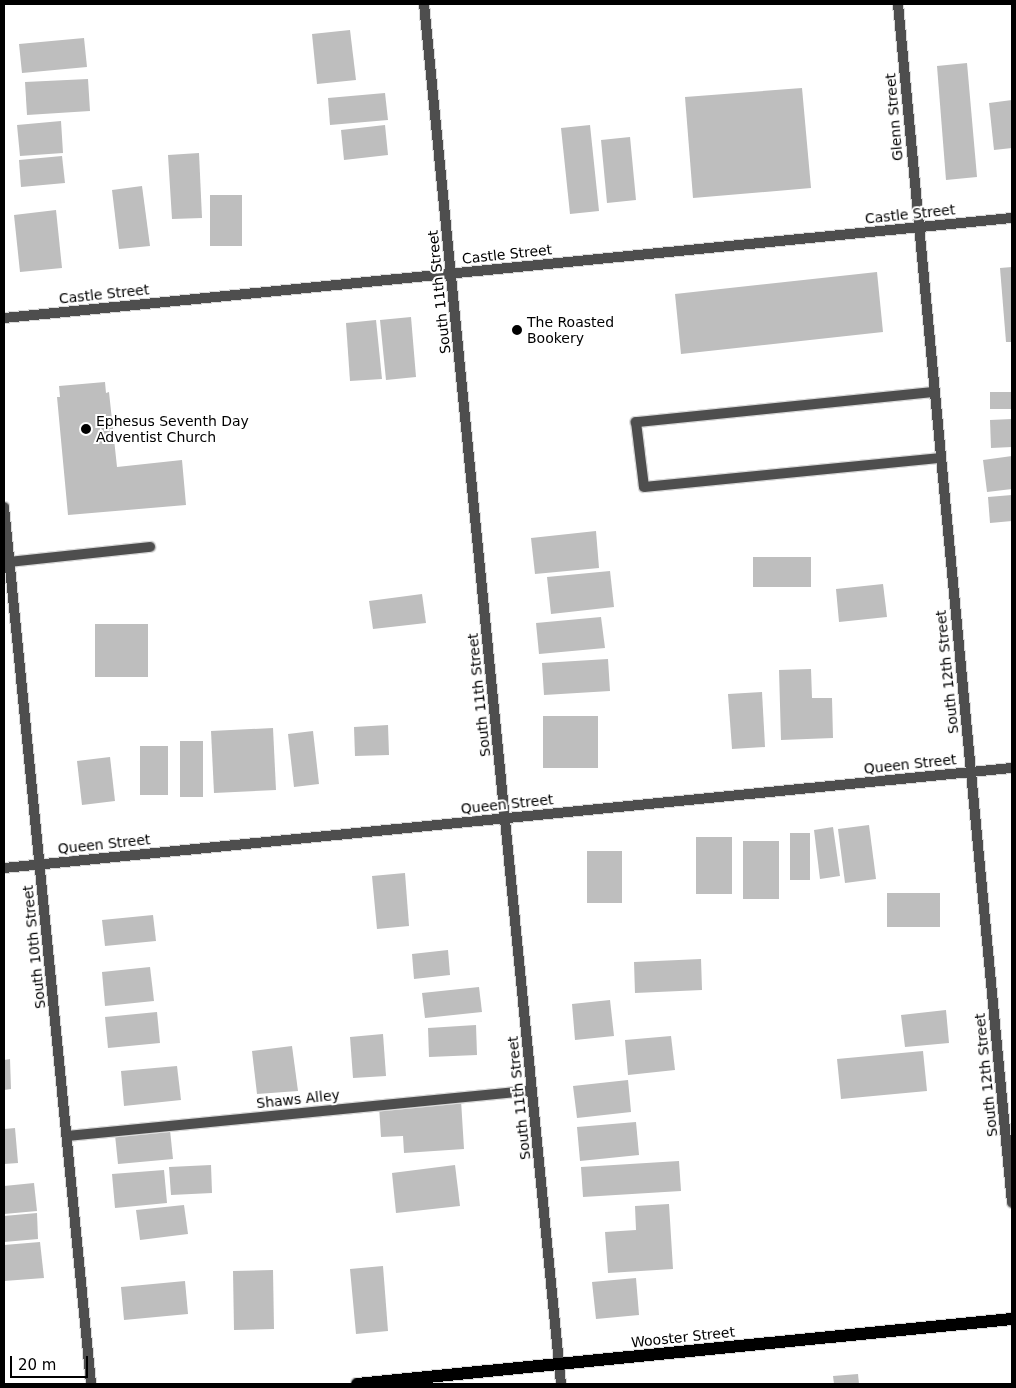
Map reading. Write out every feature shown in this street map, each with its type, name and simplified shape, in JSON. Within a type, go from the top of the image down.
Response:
[{"type":"main road","name":"Wooster Street","points":[[358,1384],[1012,1319]]},
{"type":"street","name":"South 11th Street","points":[[424,4],[561,1384]]},
{"type":"street","name":"Glenn Street","points":[[898,4],[917,227]]},
{"type":"street","name":"Castle Street","points":[[4,318],[1012,218]]},
{"type":"street","name":"South 12th Street","points":[[917,227],[1012,1203]]},
{"type":"street","points":[[933,392],[636,422],[644,487],[939,458]]},
{"type":"street","name":"South 10th Street","points":[[4,507],[91,1384]]},
{"type":"street","points":[[9,562],[150,548]]},
{"type":"street","name":"Queen Street","points":[[4,868],[1012,768]]},
{"type":"street","name":"Shaws Alley","points":[[67,1136],[532,1090]]},
{"type":"building","points":[[350,30],[356,80],[317,84],[312,34]]},
{"type":"building","points":[[84,38],[87,67],[22,73],[19,44]]},
{"type":"building","points":[[967,63],[977,177],[946,180],[937,66]]},
{"type":"building","points":[[88,79],[90,111],[27,115],[25,82]]},
{"type":"building","points":[[802,88],[811,188],[693,198],[685,97]]},
{"type":"building","points":[[385,93],[388,120],[330,125],[328,98]]},
{"type":"building","points":[[1012,100],[1012,148],[994,150],[989,103]]},
{"type":"building","points":[[61,121],[63,153],[20,156],[17,125]]},
{"type":"building","points":[[385,125],[388,155],[344,160],[341,130]]},
{"type":"building","points":[[590,125],[599,211],[570,214],[561,128]]},
{"type":"building","points":[[630,137],[636,200],[607,203],[601,140]]},
{"type":"building","points":[[199,153],[202,218],[172,219],[168,155]]},
{"type":"building","points":[[62,156],[65,183],[21,187],[19,160]]},
{"type":"building","points":[[142,186],[150,246],[119,249],[112,190]]},
{"type":"building","points":[[210,195],[242,195],[242,246],[210,246]]},
{"type":"building","points":[[56,210],[62,268],[20,272],[14,215]]},
{"type":"building","points":[[1012,267],[1012,342],[1006,342],[1000,268]]},
{"type":"building","points":[[877,272],[883,332],[681,354],[675,294]]},
{"type":"building","points":[[411,317],[416,377],[386,380],[380,320]]},
{"type":"building","points":[[376,320],[382,379],[350,381],[346,323]]},
{"type":"building","name":"Ephesus Seventh Day Adventist Church","points":[[105,382],[106,393],[109,392],[117,467],[182,460],[186,505],[68,515],[57,397],[60,397],[59,386]]},
{"type":"building","points":[[990,392],[1012,392],[1012,409],[990,409]]},
{"type":"building","points":[[1012,419],[1012,447],[991,448],[990,420]]},
{"type":"building","points":[[1012,456],[1012,489],[987,492],[983,460]]},
{"type":"building","points":[[1012,495],[1012,521],[990,523],[988,497]]},
{"type":"building","points":[[596,531],[599,568],[535,574],[531,538]]},
{"type":"building","points":[[753,557],[811,557],[811,587],[753,587]]},
{"type":"building","points":[[610,571],[614,607],[551,614],[547,577]]},
{"type":"building","points":[[883,584],[887,617],[839,622],[836,589]]},
{"type":"building","points":[[422,594],[426,623],[373,629],[369,601]]},
{"type":"building","points":[[601,617],[605,648],[539,654],[536,623]]},
{"type":"building","points":[[95,624],[148,624],[148,677],[95,677]]},
{"type":"building","points":[[608,659],[610,691],[544,695],[542,663]]},
{"type":"building","points":[[811,669],[812,698],[832,698],[833,738],[781,740],[779,670]]},
{"type":"building","points":[[762,692],[765,747],[732,749],[728,694]]},
{"type":"building","points":[[543,716],[598,716],[598,768],[543,768]]},
{"type":"building","points":[[388,725],[389,755],[355,756],[354,727]]},
{"type":"building","points":[[273,728],[276,790],[214,793],[211,731]]},
{"type":"building","points":[[313,731],[319,784],[294,787],[288,734]]},
{"type":"building","points":[[180,741],[203,741],[203,797],[180,797]]},
{"type":"building","points":[[140,746],[168,746],[168,795],[140,795]]},
{"type":"building","points":[[110,757],[115,801],[82,805],[77,761]]},
{"type":"building","points":[[869,825],[876,879],[845,883],[838,829]]},
{"type":"building","points":[[833,827],[840,876],[820,879],[814,830]]},
{"type":"building","points":[[790,833],[810,833],[810,880],[790,880]]},
{"type":"building","points":[[696,837],[732,837],[732,894],[696,894]]},
{"type":"building","points":[[743,841],[779,841],[779,899],[743,899]]},
{"type":"building","points":[[587,851],[622,851],[622,903],[587,903]]},
{"type":"building","points":[[405,873],[409,926],[377,929],[372,876]]},
{"type":"building","points":[[887,893],[940,893],[940,927],[887,927]]},
{"type":"building","points":[[153,915],[156,941],[105,946],[102,920]]},
{"type":"building","points":[[448,950],[450,975],[414,979],[412,954]]},
{"type":"building","points":[[701,959],[702,990],[635,993],[634,962]]},
{"type":"building","points":[[150,967],[154,1001],[105,1006],[102,972]]},
{"type":"building","points":[[479,987],[482,1012],[425,1018],[422,993]]},
{"type":"building","points":[[610,1000],[614,1036],[575,1040],[572,1004]]},
{"type":"building","points":[[946,1010],[949,1043],[905,1047],[901,1015]]},
{"type":"building","points":[[157,1012],[160,1043],[108,1048],[105,1017]]},
{"type":"building","points":[[476,1025],[477,1055],[429,1057],[428,1028]]},
{"type":"building","points":[[383,1034],[386,1076],[353,1078],[350,1037]]},
{"type":"building","points":[[671,1036],[675,1070],[628,1075],[625,1040]]},
{"type":"building","points":[[292,1046],[298,1091],[257,1094],[252,1051]]},
{"type":"building","points":[[923,1051],[927,1091],[841,1099],[837,1059]]},
{"type":"building","points":[[10,1059],[11,1089],[4,1090],[4,1060]]},
{"type":"building","points":[[177,1066],[181,1100],[124,1106],[121,1071]]},
{"type":"building","points":[[628,1080],[631,1112],[577,1118],[573,1086]]},
{"type":"building","points":[[461,1100],[464,1149],[404,1153],[403,1136],[381,1137],[379,1106]]},
{"type":"building","points":[[636,1122],[639,1155],[580,1161],[577,1127]]},
{"type":"building","points":[[15,1128],[18,1163],[4,1164],[4,1129]]},
{"type":"building","points":[[170,1130],[173,1159],[118,1164],[115,1135]]},
{"type":"building","points":[[679,1161],[681,1191],[583,1197],[581,1167]]},
{"type":"building","points":[[211,1165],[212,1193],[171,1195],[169,1167]]},
{"type":"building","points":[[455,1165],[460,1206],[396,1213],[392,1173]]},
{"type":"building","points":[[164,1170],[167,1203],[115,1208],[112,1174]]},
{"type":"building","points":[[34,1183],[37,1211],[4,1214],[4,1186]]},
{"type":"building","points":[[669,1204],[673,1269],[608,1273],[605,1232],[636,1230],[635,1206]]},
{"type":"building","points":[[184,1205],[188,1234],[140,1240],[136,1210]]},
{"type":"building","points":[[37,1213],[38,1239],[4,1242],[4,1216]]},
{"type":"building","points":[[40,1242],[44,1278],[4,1281],[4,1245]]},
{"type":"building","points":[[383,1266],[388,1331],[356,1334],[350,1269]]},
{"type":"building","points":[[273,1270],[274,1329],[234,1330],[233,1271]]},
{"type":"building","points":[[636,1278],[639,1315],[596,1319],[592,1282]]},
{"type":"building","points":[[185,1281],[188,1314],[124,1320],[121,1287]]},
{"type":"building","points":[[858,1374],[859,1384],[834,1384],[833,1376]]},
{"type":"place","name":"The Roasted Bookery","points":[[517,330]]},
{"type":"place","name":"Ephesus Seventh Day Adventist Church","points":[[86,429]]}]
